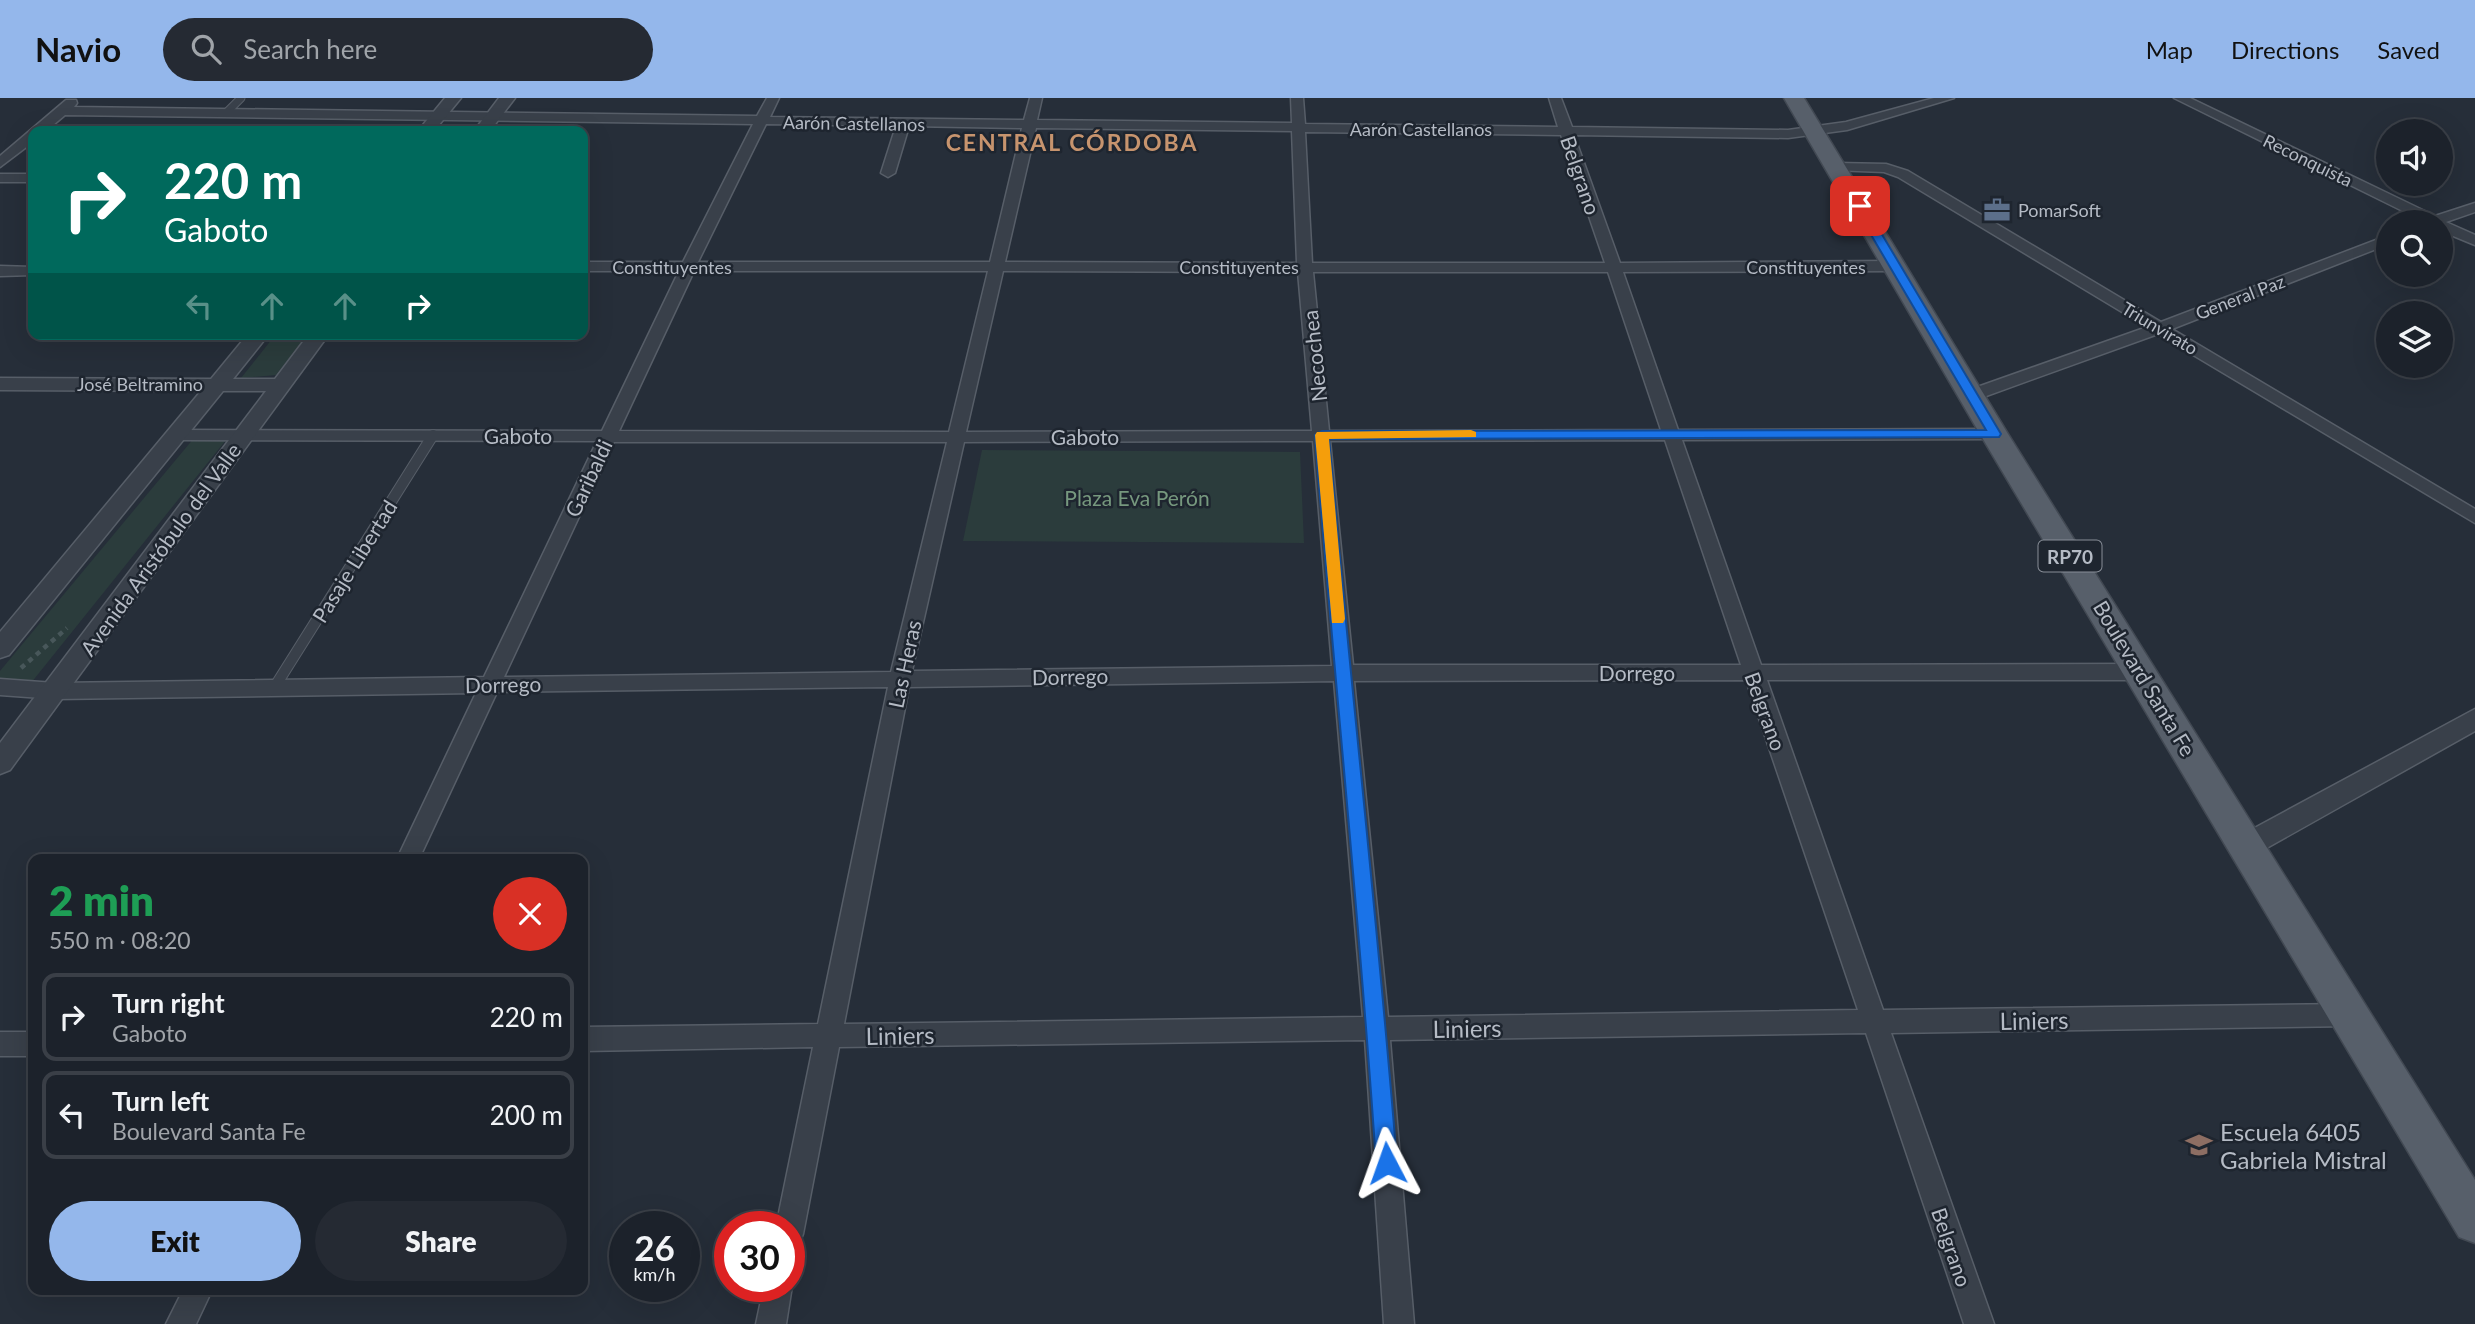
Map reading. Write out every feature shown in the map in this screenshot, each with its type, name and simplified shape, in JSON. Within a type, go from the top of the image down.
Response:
[{"type":"main road","name":"Boulevard Santa Fe","points":[[1794,98],[1994,434],[2475,1221]]},
{"type":"street","points":[[44,126],[78,98]]},
{"type":"street","points":[[430,126],[453,98]]},
{"type":"street","points":[[486,126],[507,98]]},
{"type":"street","name":"Garibaldi","points":[[410,854],[688,267],[773,98]]},
{"type":"street","name":"Las Heras","points":[[794,1211],[900,678],[1036,98]]},
{"type":"street","name":"Necochea","points":[[1297,98],[1305,267],[1377,1029],[1399,1324]]},
{"type":"street","name":"Belgrano","points":[[1555,98],[1979,1324]]},
{"type":"street","name":"Aarón Castellanos","points":[[62,111],[1030,126],[1788,134],[1814,132],[1948,98]]},
{"type":"street","name":"Reconquista","points":[[2180,98],[2409,210]]},
{"type":"street","points":[[888,173],[903,124]]},
{"type":"street","points":[[0,163],[28,139]]},
{"type":"street","name":"Triunvirato","points":[[1837,167],[1886,169],[1903,174],[2475,517]]},
{"type":"street","points":[[0,178],[28,178]]},
{"type":"street","points":[[2453,216],[2475,207]]},
{"type":"street","name":"Reconquista","points":[[2453,231],[2475,241]]},
{"type":"street","name":"General Paz","points":[[1972,396],[2160,328],[2376,244]]},
{"type":"street","name":"Constituyentes","points":[[588,266],[1895,266]]},
{"type":"street","points":[[0,271],[28,271]]},
{"type":"street","points":[[0,649],[254,340]]},
{"type":"street","name":"Avenida Aristóbulo del Valle","points":[[0,763],[314,340]]},
{"type":"street","name":"José Beltramino","points":[[0,384],[279,385]]},
{"type":"street","name":"Gaboto","points":[[176,435],[957,437],[1994,434]]},
{"type":"street","name":"Dorrego","points":[[3,688],[55,691],[1342,673],[2141,672]]},
{"type":"street","points":[[2246,846],[2475,719]]},
{"type":"street","name":"Liniers","points":[[588,1040],[2351,1015]]},
{"type":"street","points":[[0,1044],[28,1044]]},
{"type":"street","points":[[181,1324],[196,1295]]},
{"type":"street","points":[[771,1324],[775,1302]]},
{"type":"lane","points":[[226,113],[241,98]]},
{"type":"lane","name":"Pasaje Libertad","points":[[274,688],[433,435]]},
{"type":"path","points":[[3,688],[29,659],[71,625]]},
{"type":"green space","points":[[271,340],[303,340],[276,375],[241,378]]},
{"type":"green space","points":[[194,438],[226,440],[31,683],[0,685],[0,671]]},
{"type":"green space","name":"Plaza Eva Perón","points":[[982,450],[1300,452],[1304,543],[963,541]]},
{"type":"slow traffic","points":[[1337,619],[1322,435],[1471,434]]},
{"type":"place","name":"PomarSoft","points":[[1997,210]]},
{"type":"place","name":"Escuela 6405 Gabriela Mistral","points":[[2199,1145]]},
{"type":"district","name":"CENTRAL CÓRDOBA","points":[[1072,142]]},
{"type":"route","points":[[1387,1163],[1322,435],[1994,434],[1860,206]]}]
